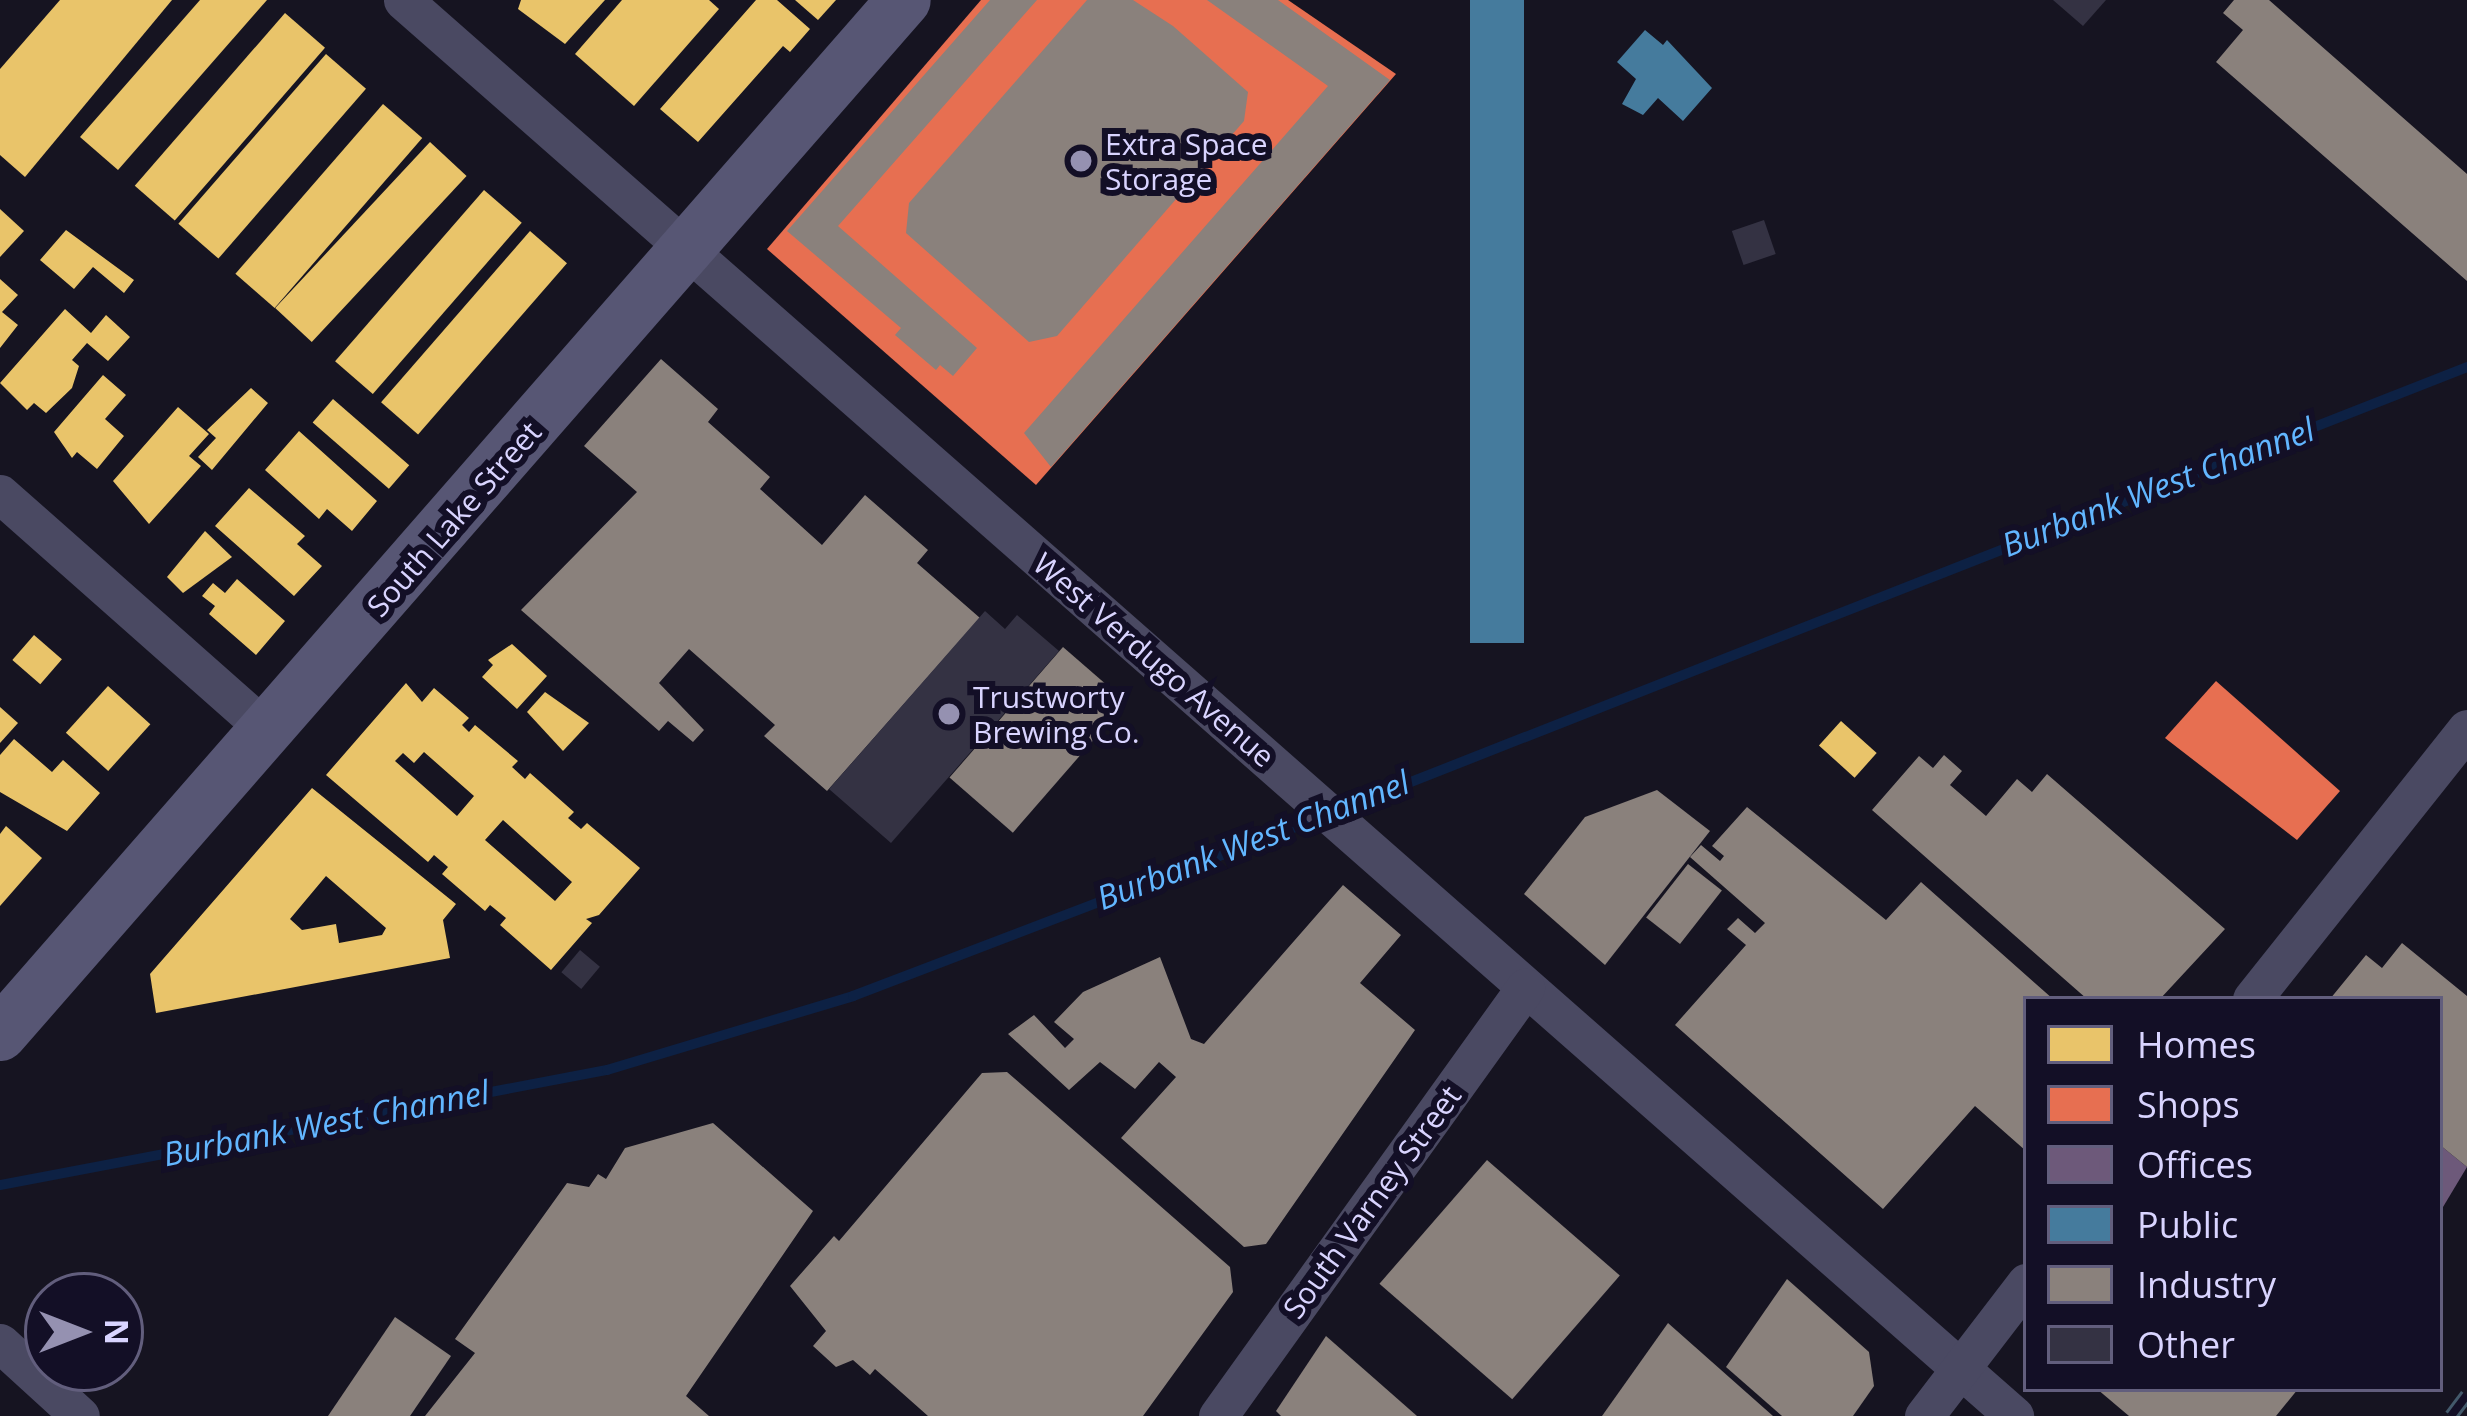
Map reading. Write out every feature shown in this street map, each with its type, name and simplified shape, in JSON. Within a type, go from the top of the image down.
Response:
[{"type":"street","name":"West Verdugo Avenue","points":[[403,0],[2014,1416]]},
{"type":"street","name":"South Lake Street","points":[[0,1034],[688,254],[904,0]]},
{"type":"street","points":[[0,494],[268,731]]},
{"type":"street","points":[[2254,996],[2467,729]]},
{"type":"street","name":"South Varney Street","points":[[1218,1416],[1526,988]]},
{"type":"street","points":[[1924,1416],[2023,1287]]},
{"type":"street","points":[[0,1343],[80,1416]]},
{"type":"building: Homes","points":[[60,0],[172,0],[25,177],[0,155],[0,69]]},
{"type":"building: Homes","points":[[200,0],[267,0],[118,170],[80,137]]},
{"type":"building: Homes","points":[[521,0],[605,0],[565,44],[518,9]]},
{"type":"building: Homes","points":[[622,0],[709,0],[719,9],[634,106],[575,54]]},
{"type":"building: Homes","points":[[756,0],[777,0],[810,29],[790,52],[783,46],[698,142],[660,109]]},
{"type":"building: Homes","points":[[795,0],[836,0],[818,20]]},
{"type":"building: Homes","points":[[285,13],[325,48],[175,221],[135,186]]},
{"type":"building: Homes","points":[[326,54],[366,89],[218,259],[178,224]]},
{"type":"building: Homes","points":[[383,104],[422,138],[275,308],[235,274]]},
{"type":"building: Homes","points":[[430,142],[467,176],[312,342],[275,308]]},
{"type":"building: Homes","points":[[484,190],[522,223],[373,394],[335,361]]},
{"type":"building: Homes","points":[[0,209],[24,231],[0,257]]},
{"type":"building: Homes","points":[[66,230],[134,280],[124,293],[93,267],[74,289],[40,260]]},
{"type":"building: Homes","points":[[530,231],[567,263],[418,434],[381,402]]},
{"type":"building: Homes","points":[[0,279],[18,295],[2,312],[18,325],[0,348]]},
{"type":"building: Homes","points":[[65,309],[91,333],[106,315],[130,337],[108,361],[87,343],[72,360],[79,366],[72,388],[46,413],[34,403],[27,410],[0,383]]},
{"type":"building: Homes","points":[[103,375],[126,395],[105,419],[124,436],[97,469],[77,452],[72,458],[54,432]]},
{"type":"building: Homes","points":[[251,388],[268,403],[212,470],[198,457],[216,438],[207,430]]},
{"type":"building: Homes","points":[[333,399],[409,465],[389,489],[313,422]]},
{"type":"building: Homes","points":[[178,407],[209,434],[189,456],[201,466],[149,524],[113,481]]},
{"type":"building: Homes","points":[[299,431],[377,501],[352,531],[327,509],[319,519],[265,470]]},
{"type":"building: Homes","points":[[249,488],[305,536],[297,544],[322,566],[294,596],[215,526]]},
{"type":"building: Homes","points":[[205,531],[232,557],[183,593],[167,577]]},
{"type":"building: Homes","points":[[237,579],[285,621],[256,655],[209,614],[215,606],[202,596],[213,583],[225,593]]},
{"type":"building: Homes","points":[[34,635],[62,659],[40,684],[12,660]]},
{"type":"building: Homes","points":[[512,644],[547,676],[517,709],[482,677],[493,665],[488,660]]},
{"type":"building: Homes","points":[[406,683],[422,702],[434,688],[469,718],[462,725],[469,732],[475,725],[518,761],[512,767],[525,779],[530,773],[574,812],[568,818],[581,829],[587,823],[640,868],[599,915],[586,919],[592,923],[551,970],[500,925],[506,918],[490,905],[485,911],[442,874],[448,867],[434,855],[428,862],[326,775]],"holes":[[[424,752],[474,796],[457,816],[395,761],[403,753],[414,763]],[[503,820],[572,882],[555,901],[485,840]]]},
{"type":"building: Homes","points":[[108,686],[150,724],[108,771],[66,733]]},
{"type":"building: Homes","points":[[545,692],[589,723],[563,751],[527,712]]},
{"type":"building: Homes","points":[[0,707],[18,723],[0,743]]},
{"type":"building: Homes","points":[[1841,721],[1877,753],[1855,778],[1819,746]]},
{"type":"building: Homes","points":[[14,739],[52,772],[63,760],[100,793],[67,831],[0,792],[0,755]]},
{"type":"building: Homes","points":[[312,788],[456,904],[443,920],[450,958],[156,1013],[150,974]],"holes":[[[326,876],[386,928],[382,935],[339,943],[336,924],[302,930],[290,919]]]},
{"type":"building: Homes","points":[[6,826],[42,858],[0,906],[0,834]]},
{"type":"building: Shops","name":"Extra Space Storage","points":[[981,0],[1288,0],[1396,74],[1036,485],[767,249]]},
{"type":"building: Shops","points":[[2216,681],[2340,791],[2297,840],[2165,738]]},
{"type":"building: Offices","points":[[2443,1147],[2467,1167],[2443,1207]]},
{"type":"building: Public","points":[[1470,0],[1524,0],[1524,643],[1470,643]]},
{"type":"building: Public","points":[[1645,30],[1663,45],[1667,40],[1712,88],[1683,121],[1658,98],[1643,115],[1622,104],[1636,79],[1617,62]]},
{"type":"building: Industry","points":[[990,0],[1037,0],[838,226],[977,348],[953,376],[940,365],[936,370],[895,335],[901,328],[787,231]]},
{"type":"building: Industry","points":[[1087,0],[1133,0],[1173,26],[1248,92],[1244,121],[1057,336],[1029,342],[906,233],[909,203]]},
{"type":"building: Industry","points":[[1207,0],[1278,0],[1390,80],[1051,467],[1024,433],[1328,86]]},
{"type":"building: Industry","points":[[2234,0],[2269,0],[2467,174],[2467,281],[2216,62],[2243,30],[2223,13]]},
{"type":"building: Industry","points":[[661,359],[718,409],[708,422],[770,477],[760,489],[822,545],[865,495],[928,550],[917,563],[980,618],[827,791],[764,736],[775,725],[689,649],[659,683],[704,730],[693,742],[668,721],[659,731],[521,610],[637,492],[584,446]]},
{"type":"building: Industry","points":[[1063,647],[1126,702],[1013,833],[950,778]]},
{"type":"building: Industry","points":[[1944,755],[1962,771],[1950,785],[1986,816],[2017,779],[2032,792],[2047,774],[2225,929],[2163,996],[2084,996],[1872,810],[1919,756],[1933,768]]},
{"type":"building: Industry","points":[[1657,790],[1710,831],[1605,965],[1524,894],[1585,817]]},
{"type":"building: Industry","points":[[1747,807],[1886,920],[1921,882],[2050,996],[2023,996],[2023,1148],[1975,1106],[1883,1209],[1675,1025],[1746,945],[1727,929],[1738,918],[1755,933],[1765,923],[1690,857],[1701,845],[1720,861],[1724,856],[1712,846]]},
{"type":"building: Industry","points":[[1688,864],[1722,890],[1680,944],[1646,918]]},
{"type":"building: Industry","points":[[1343,885],[1401,935],[1360,983],[1415,1030],[1266,1244],[1244,1247],[1121,1138],[1176,1077],[1159,1062],[1135,1089],[1100,1062],[1069,1090],[1008,1034],[1034,1015],[1065,1048],[1074,1039],[1054,1022],[1083,992],[1160,957],[1191,1039],[1204,1044]]},
{"type":"building: Industry","points":[[2402,943],[2467,996],[2467,1167],[2443,1147],[2443,996],[2332,996],[2366,955],[2382,968]]},
{"type":"building: Industry","points":[[1007,1072],[1230,1267],[1233,1292],[1143,1416],[928,1416],[875,1369],[870,1375],[853,1360],[836,1367],[813,1346],[826,1331],[790,1286],[834,1236],[839,1241],[982,1073]]},
{"type":"building: Industry","points":[[713,1123],[813,1211],[686,1396],[709,1416],[425,1416],[475,1353],[455,1339],[567,1183],[589,1187],[598,1174],[606,1179],[625,1148]]},
{"type":"building: Industry","points":[[1487,1160],[1620,1275],[1512,1399],[1379,1284]]},
{"type":"building: Industry","points":[[1787,1279],[1869,1352],[1874,1386],[1853,1416],[1782,1416],[1726,1367]]},
{"type":"building: Industry","points":[[395,1317],[451,1356],[410,1416],[328,1416]]},
{"type":"building: Industry","points":[[1668,1323],[1773,1416],[1602,1416]]},
{"type":"building: Industry","points":[[1326,1336],[1417,1416],[1281,1416],[1276,1411]]},
{"type":"building: Industry","points":[[2101,1392],[2296,1392],[2276,1416],[2129,1416]]},
{"type":"building: Other","points":[[2053,0],[2106,0],[2083,26]]},
{"type":"building: Other","points":[[1764,220],[1776,254],[1744,265],[1732,231]]},
{"type":"building: Other","name":"Trustworty Brewing Co.","points":[[985,611],[1005,629],[1017,615],[1059,651],[891,843],[829,789]]},
{"type":"building: Other","points":[[580,950],[600,967],[581,989],[561,972]]},
{"type":"waterway","name":"Burbank West Channel","points":[[1337,811],[2467,367]]},
{"type":"waterway","name":"Burbank West Channel","points":[[0,1185],[607,1070],[853,996],[1319,818]]},
{"type":"railway","points":[[2451,1416],[2467,1395]]},
{"type":"place","name":"Extra Space Storage","points":[[1081,161]]},
{"type":"place","name":"Trustworty Brewing Co.","points":[[949,714]]}]
